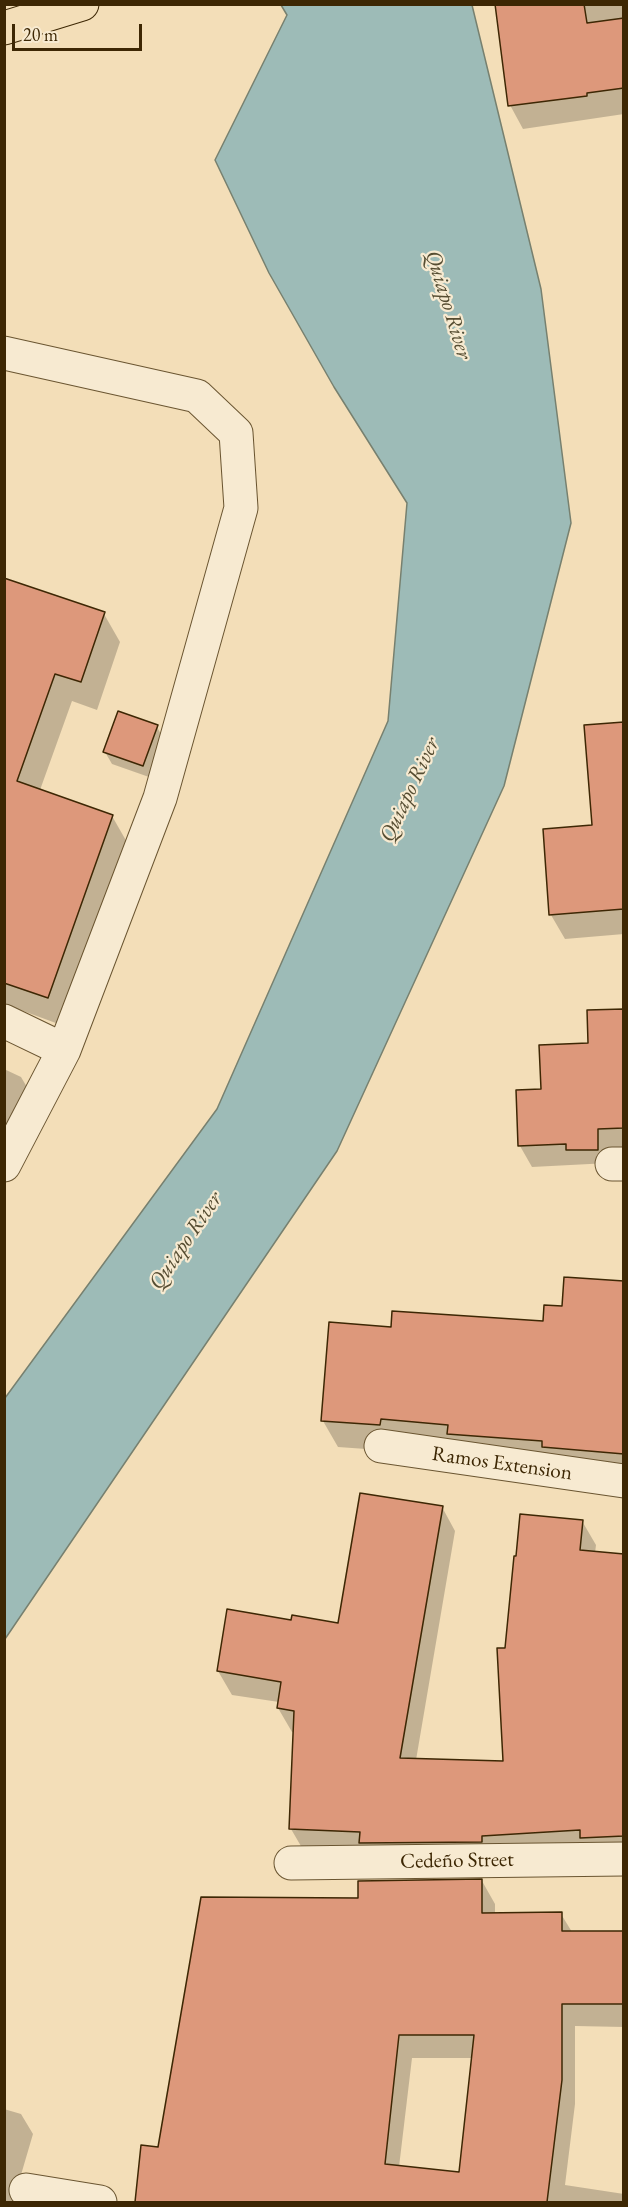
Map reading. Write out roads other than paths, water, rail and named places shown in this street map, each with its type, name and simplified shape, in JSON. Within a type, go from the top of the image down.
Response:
[{"type":"main road","points":[[4,28],[82,4]]},
{"type":"street","points":[[4,353],[197,396],[236,433],[241,508],[160,798],[64,1050],[4,1165]]},
{"type":"street","points":[[4,1022],[64,1050]]},
{"type":"street","name":"Ramos Extension","points":[[381,1446],[624,1481]]},
{"type":"street","name":"Cedeño Street","points":[[291,1863],[624,1859]]},
{"type":"street","points":[[26,2190],[100,2202]]},
{"type":"water","name":"Quiapo River","points":[[281,5],[472,5],[541,289],[571,523],[504,786],[337,1151],[5,1639],[5,1398],[217,1109],[388,721],[407,503],[334,387],[269,273],[215,160],[287,15]]}]
